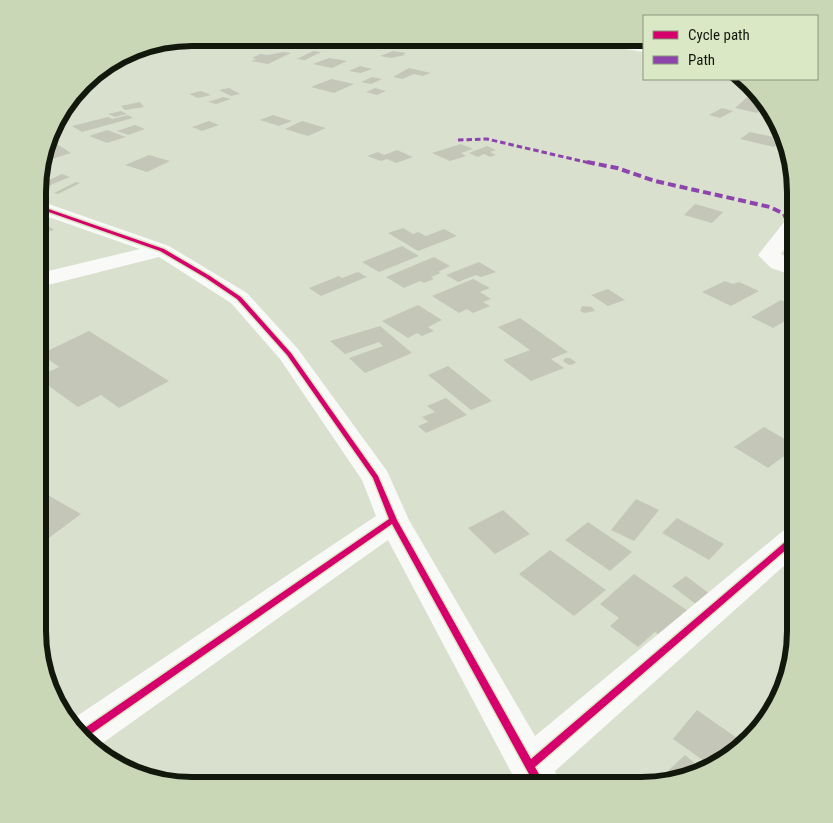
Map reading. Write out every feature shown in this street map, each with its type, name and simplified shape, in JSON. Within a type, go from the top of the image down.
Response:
[{"type":"street","points":[[46,209],[162,250],[208,277],[239,298],[289,354],[376,478],[393,520],[536,775],[786,546]]},
{"type":"street","points":[[786,233],[769,255],[786,265]]},
{"type":"street","points":[[46,278],[162,250]]},
{"type":"street","points":[[87,732],[393,520]]},
{"type":"building","points":[[313,51],[321,52],[305,60],[297,59]]},
{"type":"building","points":[[393,51],[406,53],[403,55],[405,55],[391,58],[380,56]]},
{"type":"building","points":[[283,52],[291,53],[268,64],[251,61],[257,59],[252,58],[260,54],[268,55]]},
{"type":"building","points":[[329,58],[347,61],[332,68],[313,64]]},
{"type":"building","points":[[360,66],[372,69],[361,73],[349,71]]},
{"type":"building","points":[[409,68],[431,73],[423,76],[414,74],[402,79],[393,77]]},
{"type":"building","points":[[372,77],[382,79],[371,84],[361,82]]},
{"type":"building","points":[[331,79],[354,84],[334,93],[311,87]]},
{"type":"building","points":[[229,88],[240,94],[231,96],[219,90]]},
{"type":"building","points":[[375,88],[386,91],[377,95],[366,92]]},
{"type":"building","points":[[201,91],[211,95],[198,98],[189,94]]},
{"type":"building","points":[[750,95],[761,109],[757,113],[735,108]]},
{"type":"building","points":[[223,97],[231,99],[216,104],[208,102]]},
{"type":"building","points":[[140,102],[144,107],[125,110],[121,106]]},
{"type":"building","points":[[722,108],[733,111],[720,118],[709,115]]},
{"type":"building","points":[[121,111],[127,114],[115,117],[108,114]]},
{"type":"building","points":[[128,115],[133,118],[82,132],[72,126],[108,117],[112,119]]},
{"type":"building","points":[[273,115],[292,121],[279,126],[260,120]]},
{"type":"building","points":[[209,121],[219,125],[202,131],[192,127]]},
{"type":"building","points":[[302,121],[326,128],[308,136],[285,129]]},
{"type":"building","points":[[135,125],[145,129],[128,135],[117,131]]},
{"type":"building","points":[[107,130],[126,137],[107,143],[89,136]]},
{"type":"building","points":[[750,132],[777,138],[778,143],[774,147],[740,139]]},
{"type":"building","points":[[55,143],[71,153],[50,160]]},
{"type":"building","points":[[461,144],[473,149],[461,153],[466,156],[450,161],[432,153]]},
{"type":"building","points":[[487,146],[496,150],[490,152],[496,155],[490,157],[484,154],[478,157],[469,153]]},
{"type":"building","points":[[397,150],[413,157],[396,163],[387,159],[381,161],[367,156],[378,152],[384,155]]},
{"type":"building","points":[[149,155],[170,161],[147,172],[125,165]]},
{"type":"building","points":[[62,174],[70,177],[48,186],[47,181]]},
{"type":"building","points":[[76,182],[80,183],[58,194],[54,193]]},
{"type":"building","points":[[695,204],[723,212],[712,223],[684,215]]},
{"type":"building","points":[[47,225],[54,230],[46,232]]},
{"type":"building","points":[[403,228],[413,234],[418,232],[426,236],[444,229],[457,236],[418,251],[388,233]]},
{"type":"building","points":[[402,246],[419,256],[379,272],[362,262]]},
{"type":"building","points":[[434,257],[450,266],[438,272],[441,273],[431,277],[434,279],[424,283],[420,281],[404,288],[386,277]]},
{"type":"building","points":[[479,262],[496,272],[481,277],[476,275],[458,282],[446,275]]},
{"type":"building","points":[[358,272],[367,277],[321,296],[309,288],[339,276],[342,278]]},
{"type":"building","points":[[473,279],[490,288],[480,292],[491,299],[483,302],[490,306],[473,313],[467,309],[459,313],[432,296]]},
{"type":"building","points":[[725,281],[733,284],[739,282],[759,291],[731,306],[702,292]]},
{"type":"building","points":[[608,289],[625,300],[608,306],[591,295]]},
{"type":"building","points":[[781,300],[786,302],[786,320],[773,328],[751,317]]},
{"type":"building","points":[[418,305],[442,320],[428,327],[434,331],[422,336],[417,333],[408,338],[382,321]]},
{"type":"building","points":[[582,306],[592,307],[595,311],[584,313],[580,311]]},
{"type":"building","points":[[520,318],[568,352],[551,359],[564,368],[531,381],[503,360],[530,350],[498,327]]},
{"type":"building","points":[[380,326],[412,353],[365,373],[349,358],[383,346],[379,342],[345,354],[330,341]]},
{"type":"building","points":[[89,331],[169,381],[119,408],[101,395],[78,407],[46,384],[46,373],[59,367],[46,358],[46,351]]},
{"type":"building","points":[[565,358],[570,358],[576,362],[569,365],[563,361]]},
{"type":"building","points":[[448,366],[492,401],[471,410],[428,375]]},
{"type":"building","points":[[446,398],[467,415],[426,433],[418,426],[428,422],[422,417],[435,412],[427,406]]},
{"type":"building","points":[[764,427],[786,440],[786,455],[768,468],[734,447]]},
{"type":"building","points":[[47,494],[81,514],[47,539]]},
{"type":"building","points":[[636,499],[659,510],[634,541],[611,530]]},
{"type":"building","points":[[503,510],[530,534],[495,554],[468,528]]},
{"type":"building","points":[[677,518],[724,544],[709,560],[662,533]]},
{"type":"building","points":[[588,522],[632,552],[610,571],[565,540]]},
{"type":"building","points":[[550,550],[606,590],[574,616],[519,574]]},
{"type":"building","points":[[634,574],[691,613],[665,639],[655,632],[638,647],[610,626],[619,618],[600,604]]},
{"type":"building","points":[[686,576],[710,594],[697,605],[672,586]]},
{"type":"building","points":[[697,710],[738,739],[730,747],[705,762],[673,739]]},
{"type":"building","points":[[685,755],[697,765],[688,769],[664,775]]},
{"type":"marked path","points":[[458,140],[487,139],[563,158],[617,168],[655,181],[770,207],[784,214],[786,218]]},
{"type":"cycle path","points":[[46,209],[162,250],[208,277],[239,298],[289,354],[376,478],[393,520],[535,776]]},
{"type":"cycle path","points":[[87,732],[393,520]]},
{"type":"cycle path","points":[[531,765],[786,546]]}]
